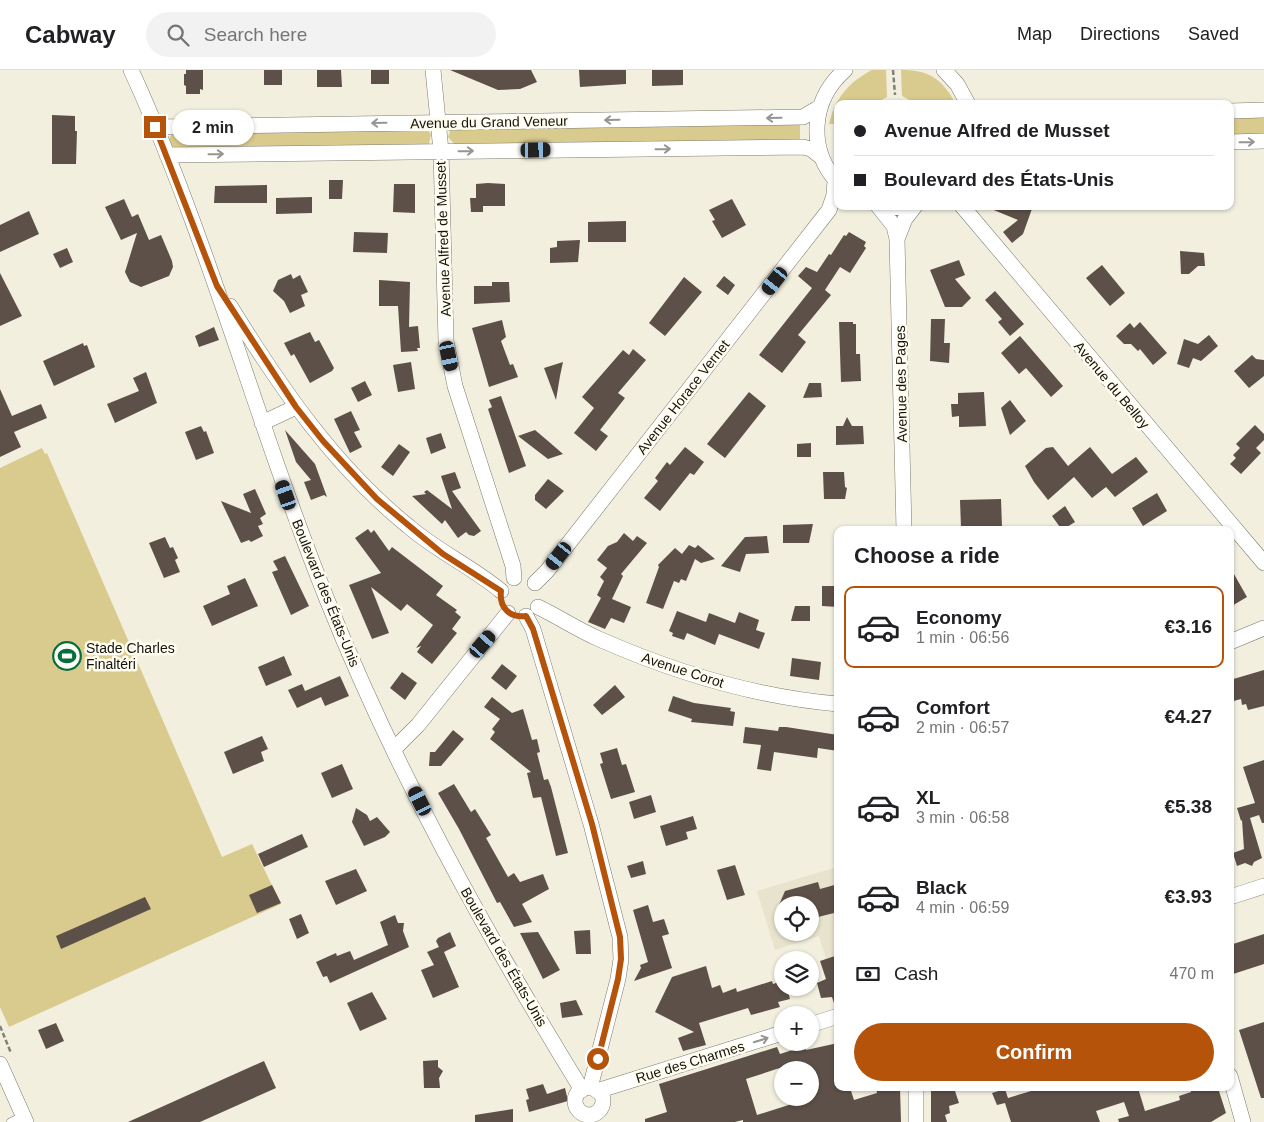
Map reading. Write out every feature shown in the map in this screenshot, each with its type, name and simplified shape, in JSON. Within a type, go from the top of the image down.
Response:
[{"type":"street","name":"Boulevard des États-Unis","points":[[131,70],[167,155],[217,286],[286,495],[328,604],[394,749],[453,868],[590,1090]]},
{"type":"street","name":"Avenue Alfred de Musset","points":[[433,70],[441,151],[446,341],[455,386],[514,566],[514,578]]},
{"type":"street","points":[[834,179],[821,157],[817,137],[820,107],[834,76],[846,70]]},
{"type":"street","points":[[944,70],[956,77],[966,100]]},
{"type":"street","name":"Avenue du Grand Veneur","points":[[155,127],[803,117],[820,107]]},
{"type":"street","points":[[1234,111],[1264,110]]},
{"type":"street","points":[[1234,142],[1264,141]]},
{"type":"street","name":"Avenue du Grand Veneur","points":[[167,155],[803,147],[811,149],[821,157]]},
{"type":"street","points":[[833,208],[834,195]]},
{"type":"street","name":"Avenue Horace Vernet","points":[[535,583],[547,572],[833,208]]},
{"type":"street","points":[[881,210],[894,226],[897,239]]},
{"type":"street","points":[[897,239],[901,226],[911,210]]},
{"type":"street","name":"Avenue du Belloy","points":[[965,210],[1233,526]]},
{"type":"street","name":"Avenue des Pages","points":[[897,239],[904,526]]},
{"type":"street","points":[[217,286],[296,407],[323,441],[377,499],[443,554],[501,591]]},
{"type":"street","points":[[262,423],[296,407]]},
{"type":"street","name":"Avenue du Belloy","points":[[1234,528],[1264,563]]},
{"type":"street","points":[[532,612],[514,616],[508,613],[501,604],[501,591],[514,578],[525,577],[535,583],[541,594],[532,612],[533,629],[592,824],[620,937],[621,959],[618,979],[590,1090],[575,1102],[590,1117],[602,1100],[590,1090]]},
{"type":"street","name":"Avenue Corot","points":[[532,612],[690,673],[775,695],[834,703]]},
{"type":"street","points":[[394,749],[418,725],[508,613]]},
{"type":"street","points":[[1234,640],[1264,628]]},
{"type":"street","points":[[1234,896],[1264,886]]},
{"type":"street","points":[[819,1021],[834,1017]]},
{"type":"street","name":"Rue des Charmes","points":[[590,1090],[774,1035]]},
{"type":"street","points":[[0,1064],[20,1120]]},
{"type":"street","points":[[1234,1090],[1243,1122]]},
{"type":"street","points":[[916,1091],[916,1122]]},
{"type":"path","points":[[893,70],[895,95]]},
{"type":"shaded area","points":[[872,70],[886,70],[887,97],[881,100],[838,100],[856,80]]},
{"type":"shaded area","points":[[901,70],[911,70],[927,74],[940,82],[954,100],[910,100],[902,96]]},
{"type":"shaded area","points":[[834,109],[834,124],[829,124]]},
{"type":"shaded area","points":[[1264,115],[1264,135],[1234,136],[1234,116]]},
{"type":"shaded area","points":[[800,121],[800,142],[456,146],[448,137],[451,129]]},
{"type":"shaded area","points":[[427,129],[431,134],[429,144],[180,150],[173,147],[169,140],[172,132]]},
{"type":"shaded area","name":"Stade Charles Finaltéri","points":[[42,448],[45,454],[47,453],[222,857],[252,844],[281,904],[9,1027],[0,1007],[0,468]]},
{"type":"shaded area","points":[[834,868],[834,964],[828,966],[819,936],[819,896],[774,896],[774,941],[803,941],[775,950],[757,891]]},
{"type":"building","points":[[186,70],[203,70],[203,90],[200,89],[200,94],[186,94],[184,74],[186,74]]},
{"type":"building","points":[[264,70],[282,70],[282,85],[264,85]]},
{"type":"building","points":[[317,70],[341,70],[342,87],[317,87]]},
{"type":"building","points":[[371,70],[389,70],[389,84],[371,84]]},
{"type":"building","points":[[450,70],[531,70],[537,82],[520,89],[498,90]]},
{"type":"building","points":[[579,70],[626,70],[626,84],[580,87]]},
{"type":"building","points":[[652,70],[683,70],[683,85],[652,86]]},
{"type":"building","points":[[52,115],[75,116],[75,131],[77,131],[76,164],[52,164]]},
{"type":"building","points":[[329,180],[343,180],[342,199],[329,199]]},
{"type":"building","points":[[394,184],[415,184],[415,213],[393,212]]},
{"type":"building","points":[[476,184],[505,184],[505,206],[483,206],[483,212],[471,212],[470,198],[476,198]]},
{"type":"building","points":[[267,185],[267,203],[214,203],[215,186]]},
{"type":"building","points":[[312,197],[312,213],[276,214],[276,198]]},
{"type":"building","points":[[124,199],[132,217],[138,214],[149,240],[161,235],[172,261],[173,267],[169,276],[141,287],[130,282],[125,272],[137,233],[121,240],[105,207]]},
{"type":"building","points":[[732,199],[746,225],[722,238],[712,221],[715,220],[709,210]]},
{"type":"building","points":[[994,210],[1032,210],[1023,234],[1012,243],[1003,232],[1018,220]]},
{"type":"building","points":[[29,211],[39,234],[0,252],[0,225]]},
{"type":"building","points":[[626,221],[626,242],[588,242],[588,222]]},
{"type":"building","points":[[354,232],[388,233],[387,253],[353,252]]},
{"type":"building","points":[[849,232],[866,242],[864,246],[866,248],[850,273],[840,267],[825,290],[831,295],[798,335],[806,342],[782,373],[759,355],[812,288],[798,276],[806,267],[817,272],[844,235],[846,236]]},
{"type":"building","points":[[580,240],[578,262],[550,263],[550,248],[557,247],[557,241]]},
{"type":"building","points":[[67,248],[73,262],[60,268],[53,254]]},
{"type":"building","points":[[1180,251],[1204,253],[1205,266],[1198,266],[1189,274],[1181,274]]},
{"type":"building","points":[[959,260],[965,275],[955,279],[971,298],[962,307],[945,307],[930,270]]},
{"type":"building","points":[[1102,265],[1125,293],[1110,306],[1086,278]]},
{"type":"building","points":[[0,273],[22,316],[0,326]]},
{"type":"building","points":[[291,274],[293,279],[300,275],[308,292],[301,295],[305,306],[290,313],[284,301],[273,291],[278,280]]},
{"type":"building","points":[[724,276],[735,285],[728,295],[716,286]]},
{"type":"building","points":[[684,277],[702,292],[665,336],[649,323]]},
{"type":"building","points":[[379,280],[410,282],[409,327],[418,326],[420,348],[417,348],[418,351],[401,352],[398,306],[379,306]]},
{"type":"building","points":[[492,282],[509,282],[510,302],[474,304],[474,286],[492,286]]},
{"type":"building","points":[[995,291],[1024,324],[1010,336],[998,322],[1002,319],[985,300]]},
{"type":"building","points":[[931,319],[945,319],[944,343],[950,343],[949,363],[930,361]]},
{"type":"building","points":[[502,320],[506,337],[501,341],[510,365],[513,364],[518,377],[489,387],[472,328]]},
{"type":"building","points":[[839,322],[853,322],[853,324],[856,324],[856,354],[860,354],[861,381],[841,382]]},
{"type":"building","points":[[1140,322],[1167,353],[1153,365],[1140,349],[1138,351],[1131,344],[1124,344],[1116,336],[1130,323],[1134,328]]},
{"type":"building","points":[[214,327],[219,340],[199,347],[195,336]]},
{"type":"building","points":[[310,332],[315,342],[319,340],[334,368],[310,383],[294,354],[291,356],[284,343]]},
{"type":"building","points":[[1209,335],[1218,346],[1201,361],[1193,358],[1189,368],[1177,364],[1184,339],[1198,344]]},
{"type":"building","points":[[1020,336],[1063,386],[1051,397],[1026,368],[1019,374],[1001,353]]},
{"type":"building","points":[[83,343],[84,346],[87,345],[95,367],[54,386],[43,361]]},
{"type":"building","points":[[633,349],[646,360],[618,393],[625,398],[600,430],[608,436],[596,451],[574,433],[594,408],[582,397],[623,350],[629,355]]},
{"type":"building","points":[[1252,355],[1256,359],[1264,360],[1264,376],[1249,388],[1234,371]]},
{"type":"building","points":[[411,362],[415,389],[398,392],[393,365]]},
{"type":"building","points":[[563,362],[560,376],[556,400],[544,368]]},
{"type":"building","points":[[146,372],[157,403],[115,423],[107,404],[139,391],[133,378]]},
{"type":"building","points":[[365,381],[372,395],[358,402],[351,388]]},
{"type":"building","points":[[809,383],[821,383],[822,397],[803,398]]},
{"type":"building","points":[[0,389],[12,416],[41,404],[47,418],[14,432],[21,447],[0,457]]},
{"type":"building","points":[[749,392],[766,406],[725,458],[707,444]]},
{"type":"building","points":[[984,392],[986,426],[959,427],[959,416],[952,417],[951,404],[958,404],[958,393]]},
{"type":"building","points":[[501,396],[526,466],[509,473],[488,409],[492,407],[489,400]]},
{"type":"building","points":[[1010,400],[1026,421],[1010,435],[1001,408]]},
{"type":"building","points":[[351,411],[360,430],[354,432],[362,447],[350,453],[334,419]]},
{"type":"building","points":[[847,417],[852,426],[863,426],[864,444],[836,445],[836,426],[843,426]]},
{"type":"building","points":[[1255,425],[1264,434],[1264,440],[1256,448],[1261,453],[1241,474],[1230,464],[1236,458],[1233,455],[1240,448],[1236,444]]},
{"type":"building","points":[[201,426],[204,432],[206,431],[214,453],[196,460],[185,432]]},
{"type":"building","points":[[285,430],[315,464],[327,497],[324,495],[311,500],[304,482],[311,480],[296,462]]},
{"type":"building","points":[[535,430],[563,454],[548,459],[518,436]]},
{"type":"building","points":[[441,433],[446,448],[431,454],[426,438]]},
{"type":"building","points":[[811,443],[811,457],[797,457],[797,444]]},
{"type":"building","points":[[399,444],[410,452],[393,476],[381,467]]},
{"type":"building","points":[[685,447],[704,462],[694,475],[690,473],[660,511],[644,498],[658,481],[655,478],[667,462],[670,465]]},
{"type":"building","points":[[1053,447],[1068,466],[1090,447],[1112,474],[1136,457],[1148,472],[1115,497],[1106,487],[1092,498],[1074,477],[1048,500],[1034,482],[1025,466],[1046,448]]},
{"type":"building","points":[[455,472],[461,488],[452,491],[481,531],[474,536],[466,532],[458,538],[445,520],[442,524],[412,496],[426,494],[424,492],[427,490],[452,509],[441,476]]},
{"type":"building","points":[[823,472],[844,472],[845,487],[847,488],[845,499],[824,499]]},
{"type":"building","points":[[548,479],[564,491],[546,509],[535,500],[535,495]]},
{"type":"building","points":[[255,489],[266,514],[260,518],[263,524],[258,526],[263,536],[251,542],[249,540],[241,543],[221,501],[251,513],[243,494]]},
{"type":"building","points":[[1157,493],[1167,511],[1143,526],[1132,508]]},
{"type":"building","points":[[1001,499],[1002,526],[961,526],[960,500]]},
{"type":"building","points":[[1065,506],[1075,522],[1068,526],[1059,526],[1052,516]]},
{"type":"building","points":[[813,524],[809,543],[783,543],[783,525]]},
{"type":"building","points":[[368,529],[371,533],[374,530],[389,551],[392,547],[443,586],[436,595],[457,610],[455,612],[461,617],[452,629],[457,633],[432,664],[417,652],[421,646],[416,648],[433,625],[407,604],[401,611],[371,587],[389,633],[372,639],[349,585],[381,573],[355,538]]},
{"type":"building","points":[[624,533],[633,541],[637,536],[647,543],[621,574],[623,576],[612,599],[631,607],[624,623],[611,618],[605,629],[588,622],[601,598],[597,595],[604,581],[600,577],[607,568],[597,560],[608,546],[617,542]]},
{"type":"building","points":[[767,536],[769,553],[746,554],[740,572],[721,566],[745,537]]},
{"type":"building","points":[[165,537],[170,548],[173,547],[178,558],[175,560],[180,572],[164,578],[149,543]]},
{"type":"building","points":[[689,545],[695,548],[698,545],[715,559],[701,563],[695,559],[686,581],[681,579],[679,583],[674,581],[663,609],[646,603],[659,567],[658,565],[675,548],[682,554]]},
{"type":"building","points":[[285,556],[309,606],[291,615],[272,572],[278,570],[273,561]]},
{"type":"building","points":[[1234,574],[1247,597],[1234,605]]},
{"type":"building","points":[[245,578],[258,606],[212,626],[203,606],[230,594],[227,586]]},
{"type":"building","points":[[822,586],[834,586],[834,607],[822,606]]},
{"type":"building","points":[[795,606],[810,606],[810,621],[791,621]]},
{"type":"building","points":[[677,611],[706,622],[709,613],[735,623],[739,612],[759,620],[756,630],[765,633],[759,649],[719,634],[715,645],[687,633],[684,640],[672,636],[673,633],[669,631]]},
{"type":"building","points":[[284,656],[292,675],[266,686],[258,667]]},
{"type":"building","points":[[792,658],[821,662],[819,680],[790,676]]},
{"type":"building","points":[[502,664],[517,676],[506,690],[491,678]]},
{"type":"building","points":[[1264,670],[1264,706],[1248,710],[1246,704],[1242,705],[1241,699],[1234,701],[1234,679]]},
{"type":"building","points":[[402,672],[417,683],[405,700],[390,688]]},
{"type":"building","points":[[340,676],[349,696],[325,706],[321,697],[297,708],[288,690],[302,684],[305,691]]},
{"type":"building","points":[[615,685],[625,697],[602,715],[593,705]]},
{"type":"building","points":[[673,696],[694,703],[731,708],[730,711],[735,712],[733,726],[691,722],[692,719],[668,711]]},
{"type":"building","points":[[492,697],[512,713],[523,709],[532,740],[537,739],[540,752],[537,753],[544,780],[548,779],[551,787],[568,853],[556,856],[541,797],[533,798],[527,773],[531,772],[490,739],[495,732],[492,729],[500,719],[484,707]]},
{"type":"building","points":[[745,727],[778,731],[779,727],[786,727],[834,734],[834,750],[818,748],[817,758],[774,752],[771,771],[757,769],[761,745],[743,743]]},
{"type":"building","points":[[453,730],[464,739],[441,766],[429,766],[430,752],[435,752]]},
{"type":"building","points":[[262,736],[268,749],[261,752],[264,761],[233,774],[224,752]]},
{"type":"building","points":[[617,748],[622,765],[626,764],[635,792],[611,799],[600,764],[603,763],[600,753]]},
{"type":"building","points":[[1264,760],[1264,823],[1262,823],[1259,815],[1250,818],[1262,858],[1254,862],[1252,866],[1245,863],[1237,866],[1234,856],[1234,853],[1244,849],[1242,820],[1237,808],[1255,803],[1243,767]]},
{"type":"building","points":[[342,764],[353,789],[332,798],[321,773]]},
{"type":"building","points":[[454,784],[471,812],[475,809],[491,835],[486,838],[508,877],[514,873],[520,882],[543,874],[549,889],[522,904],[532,922],[514,927],[500,902],[497,903],[438,793]]},
{"type":"building","points":[[651,795],[656,812],[634,819],[629,802]]},
{"type":"building","points":[[356,808],[367,815],[370,821],[377,817],[390,832],[385,837],[364,846],[352,822]]},
{"type":"building","points":[[693,816],[697,829],[686,832],[688,839],[666,846],[660,826]]},
{"type":"building","points":[[302,834],[308,847],[264,867],[258,854]]},
{"type":"building","points":[[643,861],[646,874],[631,878],[627,866]]},
{"type":"building","points":[[735,865],[745,895],[727,900],[717,870]]},
{"type":"building","points":[[356,869],[367,891],[336,905],[325,881]]},
{"type":"building","points":[[818,882],[820,889],[834,885],[834,913],[819,917],[819,896],[783,896],[785,891]]},
{"type":"building","points":[[272,885],[281,903],[257,913],[249,895]]},
{"type":"building","points":[[145,897],[151,909],[61,949],[56,936]]},
{"type":"building","points":[[648,905],[653,922],[664,919],[669,934],[662,936],[672,968],[634,981],[641,968],[640,965],[648,962],[633,910]]},
{"type":"building","points":[[301,914],[309,933],[297,939],[289,919]]},
{"type":"building","points":[[395,915],[398,923],[404,923],[403,931],[409,947],[330,983],[327,976],[323,977],[316,962],[336,953],[337,956],[350,951],[354,960],[388,945],[380,922]]},
{"type":"building","points":[[590,930],[591,954],[576,954],[574,931]]},
{"type":"building","points":[[450,932],[456,946],[444,952],[459,987],[433,998],[421,970],[434,965],[427,952],[439,947],[436,941],[438,938]]},
{"type":"building","points":[[538,932],[560,970],[543,979],[520,933]]},
{"type":"building","points":[[1264,934],[1264,964],[1234,974],[1234,944]]},
{"type":"building","points":[[834,956],[834,1003],[832,997],[821,998],[819,982],[826,979],[820,961]]},
{"type":"building","points":[[706,966],[712,988],[720,985],[723,993],[736,988],[737,992],[772,981],[774,984],[774,996],[789,996],[790,999],[778,1002],[780,1006],[774,1006],[774,1009],[751,1015],[748,1008],[699,1023],[706,1045],[683,1051],[678,1038],[694,1032],[655,1012],[672,977]]},
{"type":"building","points":[[372,992],[387,1019],[360,1031],[347,1003]]},
{"type":"building","points":[[576,1000],[583,1015],[562,1018],[560,1003]]},
{"type":"building","points":[[1264,1022],[1264,1098],[1261,1098],[1239,1030]]},
{"type":"building","points":[[56,1023],[64,1041],[46,1049],[38,1030]]},
{"type":"building","points":[[834,1044],[834,1091],[851,1091],[854,1100],[877,1093],[877,1091],[900,1091],[901,1122],[743,1122],[743,1120],[735,1122],[645,1122],[645,1119],[667,1112],[659,1084],[774,1048],[774,1051],[779,1051],[780,1054],[789,1051],[819,1051],[819,1047]]},
{"type":"building","points":[[438,1060],[438,1067],[443,1071],[439,1078],[440,1088],[424,1088],[423,1061]]},
{"type":"building","points":[[264,1061],[276,1088],[200,1122],[128,1122]]},
{"type":"building","points":[[543,1084],[547,1094],[565,1088],[568,1101],[529,1112],[526,1100],[529,1099],[526,1089]]},
{"type":"building","points":[[931,1091],[955,1091],[959,1103],[949,1106],[950,1113],[945,1115],[947,1122],[931,1122]]},
{"type":"building","points":[[1006,1091],[1008,1098],[1031,1091],[1139,1091],[1145,1111],[1180,1100],[1179,1096],[1191,1091],[1219,1091],[1226,1113],[1211,1122],[1119,1122],[1118,1119],[1129,1116],[1124,1102],[1096,1111],[1100,1122],[1011,1122],[1005,1103],[997,1105],[992,1093]]},
{"type":"building","points":[[513,1109],[513,1122],[475,1122],[475,1115]]},
{"type":"place","name":"Stade Charles Finaltéri","points":[[67,656]]},
{"type":"route","points":[[155,127],[217,286],[256,349],[296,407],[323,441],[377,499],[408,527],[443,554],[501,591],[501,604],[504,609],[514,616],[526,616],[533,629],[592,824],[617,918],[620,937],[621,959],[618,979],[598,1059]]}]
